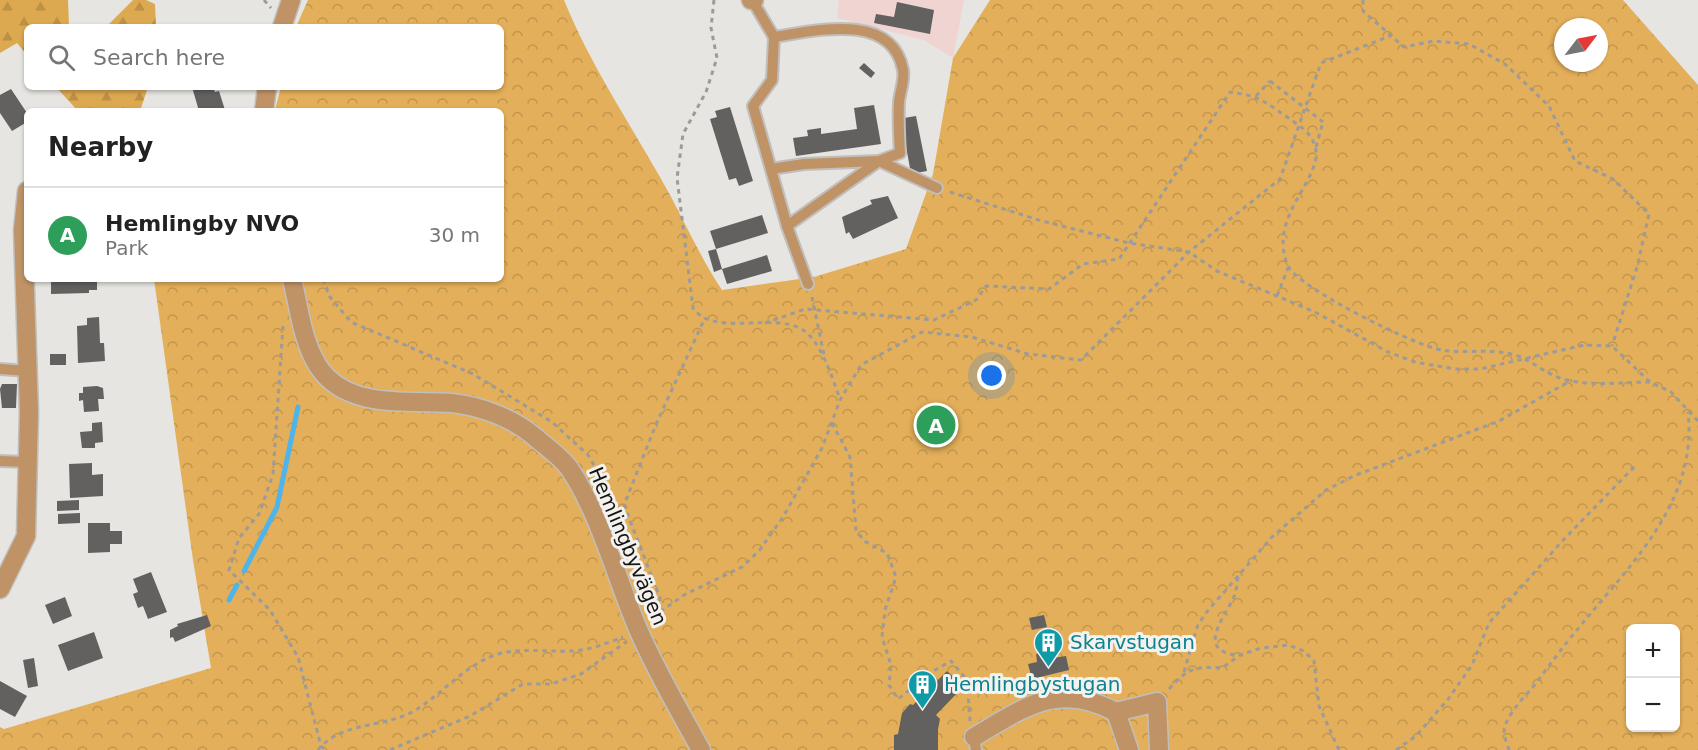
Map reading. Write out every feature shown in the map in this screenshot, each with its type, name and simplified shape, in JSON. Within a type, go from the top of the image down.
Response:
[{"type":"street","points":[[283,24],[291,0]]},
{"type":"street","points":[[264,108],[267,90]]},
{"type":"street","points":[[24,220],[24,258]]},
{"type":"street","points":[[0,589],[26,536],[28,371],[25,282]]},
{"type":"street","name":"Hemlingbyvägen","points":[[293,282],[306,339],[318,366],[331,381],[380,402],[454,403],[494,413],[532,434],[570,469],[645,625],[701,750]]},
{"type":"street","points":[[975,744],[1012,714],[1041,701],[1069,696],[1094,700],[1116,712],[1130,750]]},
{"type":"street","points":[[1116,712],[1157,702],[1159,750]]},
{"type":"lane","points":[[752,0],[774,37],[772,80],[753,106],[787,226],[808,284]]},
{"type":"lane","points":[[774,37],[841,27],[871,33],[893,46],[903,70],[899,102],[900,153],[879,161],[787,226]]},
{"type":"lane","points":[[771,170],[804,164],[879,161],[937,188]]},
{"type":"lane","points":[[0,369],[28,371]]},
{"type":"lane","points":[[0,461],[28,462]]},
{"type":"path","points":[[714,0],[711,28],[717,58],[706,92],[682,134],[677,178],[693,308],[699,316],[717,322],[790,324],[805,330],[825,358]]},
{"type":"path","points":[[1363,0],[1363,11],[1404,47],[1434,41],[1469,44],[1505,64],[1549,106],[1575,161],[1613,179],[1649,214],[1637,267],[1612,346]]},
{"type":"path","points":[[705,318],[657,422],[624,505],[660,598],[660,610],[684,595],[742,567],[759,551],[783,517],[822,448],[840,400],[861,365],[922,332],[972,337],[1028,354],[1082,360],[1190,252],[1280,179],[1321,63],[1390,36]]},
{"type":"path","points":[[1256,96],[1270,81],[1323,122],[1312,168],[1286,222],[1282,243],[1288,268],[1302,281],[1363,318],[1440,350],[1513,354],[1555,376],[1572,380],[1650,382]]},
{"type":"path","points":[[765,323],[805,309],[934,320],[976,300],[986,286],[1049,289],[1083,264],[1119,259],[1230,92],[1256,96],[1306,131],[1316,147]]},
{"type":"path","points":[[937,188],[1042,220],[1129,243],[1190,252],[1217,271],[1315,312],[1388,352],[1415,362],[1455,369],[1480,369],[1584,345],[1612,346],[1650,382],[1671,392],[1698,421]]},
{"type":"path","points":[[1276,296],[1288,268]]},
{"type":"path","points":[[324,282],[330,297],[351,322],[473,374],[552,422],[588,455],[610,494],[628,550]]},
{"type":"path","points":[[808,284],[816,310],[825,358],[840,400]]},
{"type":"path","points":[[284,322],[273,474],[259,514],[239,538],[229,570],[270,610],[298,657],[321,746],[326,750]]},
{"type":"path","points":[[1157,702],[1184,672],[1197,627],[1205,614],[1272,537],[1326,490],[1356,475],[1499,421],[1572,380]]},
{"type":"path","points":[[1509,750],[1504,732],[1512,714],[1581,624],[1631,567],[1671,509],[1679,490],[1691,433],[1688,410]]},
{"type":"path","points":[[831,423],[850,457],[855,530],[864,541],[887,553],[896,577],[885,610],[882,637],[891,665],[889,685],[898,699],[935,670],[951,661],[967,680],[967,707],[975,744]]},
{"type":"path","points":[[1396,750],[1416,736],[1449,698],[1472,665],[1489,623],[1566,537],[1635,466]]},
{"type":"path","points":[[1238,576],[1234,598],[1216,627],[1215,638],[1219,648],[1227,654],[1240,655]]},
{"type":"path","points":[[390,750],[470,716],[523,684],[551,684],[581,674],[618,649],[645,625],[648,609]]},
{"type":"path","points":[[318,750],[349,729],[390,721],[414,711],[482,660],[501,653],[532,650],[572,651],[605,644],[645,625]]},
{"type":"path","points":[[1184,672],[1207,667],[1222,668],[1240,655],[1261,648],[1288,645],[1304,651],[1314,661],[1319,706],[1339,750]]},
{"type":"shaded area","points":[[839,0],[964,0],[953,58],[924,40],[837,18]]},
{"type":"green space","points":[[0,0],[68,0],[69,24],[24,24],[24,51],[17,43],[0,53]]},
{"type":"green space","points":[[133,0],[146,0],[155,4],[156,24],[109,24]]},
{"type":"green space","points":[[308,0],[564,0],[597,68],[722,290],[814,277],[906,249],[933,174],[953,58],[990,0],[1623,0],[1698,85],[1698,750],[0,750],[0,727],[4,729],[211,668],[193,560],[154,282],[504,282],[504,108],[276,108],[280,90],[504,90],[504,24],[297,24]]},
{"type":"green space","points":[[59,90],[147,90],[141,108],[75,108]]},
{"type":"building","points":[[897,2],[934,10],[930,34],[874,23],[876,14],[894,17]]},
{"type":"building","points":[[864,63],[875,73],[871,78],[859,68]]},
{"type":"building","points":[[11,89],[24,108],[24,124],[12,131],[0,113],[0,95]]},
{"type":"building","points":[[193,90],[219,91],[224,108],[198,108]]},
{"type":"building","points":[[874,105],[881,144],[796,156],[793,138],[808,136],[807,130],[821,128],[821,134],[857,129],[854,108]]},
{"type":"building","points":[[730,107],[753,181],[739,186],[736,178],[729,180],[710,119],[717,117],[715,111]]},
{"type":"building","points":[[916,116],[927,171],[911,174],[902,124],[905,124],[904,118]]},
{"type":"building","points":[[888,196],[898,218],[853,239],[849,232],[846,234],[842,217],[872,204],[870,200]]},
{"type":"building","points":[[762,215],[768,233],[716,249],[710,231]]},
{"type":"building","points":[[716,249],[722,269],[714,272],[708,251]]},
{"type":"building","points":[[767,255],[772,271],[727,284],[722,269]]},
{"type":"building","points":[[51,282],[97,282],[97,290],[89,290],[89,293],[51,294]]},
{"type":"building","points":[[99,317],[100,343],[104,343],[105,361],[78,363],[77,326],[87,325],[87,318]]},
{"type":"building","points":[[50,354],[66,354],[66,365],[50,365]]},
{"type":"building","points":[[2,384],[17,384],[16,408],[2,408],[0,389]]},
{"type":"building","points":[[83,387],[103,388],[104,399],[98,399],[99,411],[84,412],[83,400],[79,401],[79,393],[83,393]]},
{"type":"building","points":[[102,422],[103,442],[95,443],[95,448],[82,448],[80,432],[92,431],[92,423]]},
{"type":"building","points":[[92,463],[92,475],[103,474],[103,496],[70,498],[69,464]]},
{"type":"building","points":[[79,500],[79,510],[57,511],[57,501]]},
{"type":"building","points":[[80,513],[80,523],[58,524],[58,514]]},
{"type":"building","points":[[88,523],[110,523],[110,531],[122,531],[122,544],[110,544],[110,552],[88,553]]},
{"type":"building","points":[[151,572],[167,612],[148,619],[143,606],[138,608],[133,594],[138,592],[133,579]]},
{"type":"building","points":[[65,597],[72,616],[53,624],[45,605]]},
{"type":"building","points":[[207,615],[211,626],[175,642],[173,637],[170,638],[170,630],[178,626],[177,624]]},
{"type":"building","points":[[1044,615],[1047,627],[1032,630],[1029,618]]},
{"type":"building","points":[[94,632],[103,658],[68,671],[58,645]]},
{"type":"building","name":"Skarvstugan","points":[[1051,651],[1053,658],[1066,656],[1069,670],[1032,679],[1028,664],[1037,662],[1036,654]]},
{"type":"building","points":[[34,658],[38,686],[28,688],[23,660]]},
{"type":"building","name":"Hemlingbystugan","points":[[947,671],[964,686],[936,715],[940,719],[938,750],[894,750],[894,735],[898,734],[902,713]]},
{"type":"building","points":[[0,681],[27,696],[15,717],[0,709]]},
{"type":"waterway","points":[[244,571],[277,507],[298,407]]},
{"type":"waterway","points":[[229,600],[237,585]]},
{"type":"place","name":"Hemlingby NVO","points":[[936,425]]},
{"type":"place","name":"Skarvstugan","points":[[1049,668]]},
{"type":"place","name":"Hemlingbystugan","points":[[923,710]]}]
